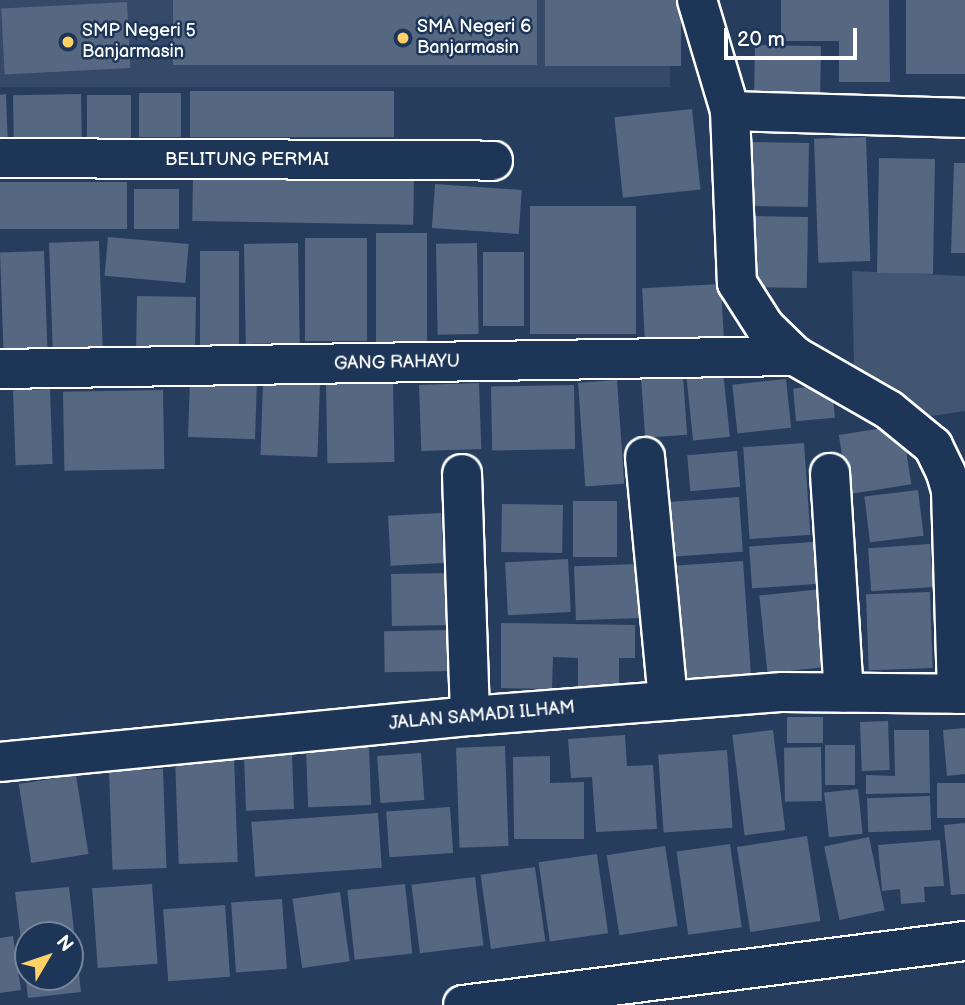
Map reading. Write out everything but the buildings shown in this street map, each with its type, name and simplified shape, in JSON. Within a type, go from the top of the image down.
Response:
[{"type":"street","points":[[704,4],[730,111],[737,283],[765,327],[795,356],[889,410],[933,446],[951,491],[961,694]]},
{"type":"street","points":[[730,111],[965,118]]},
{"type":"street","name":"BELITUNG PERMAI","points":[[0,159],[493,161]]},
{"type":"street","name":"GANG RAHAYU","points":[[0,369],[795,356]]},
{"type":"street","points":[[645,457],[668,701]]},
{"type":"street","points":[[830,473],[844,693]]},
{"type":"street","points":[[462,474],[470,716]]},
{"type":"street","name":"JALAN SAMADI ILHAM","points":[[0,762],[470,716],[783,692],[961,694]]},
{"type":"street","points":[[463,1005],[965,941]]},
{"type":"shaded area","name":"SMA Negeri 6 Banjarmasin","points":[[0,0],[670,0],[670,87],[0,87]]},
{"type":"shaded area","points":[[852,271],[965,276],[965,411],[931,416],[854,365]]},
{"type":"place","name":"SMA Negeri 6 Banjarmasin","points":[[403,38]]},
{"type":"place","name":"SMP Negeri 5 Banjarmasin","points":[[68,42]]}]
